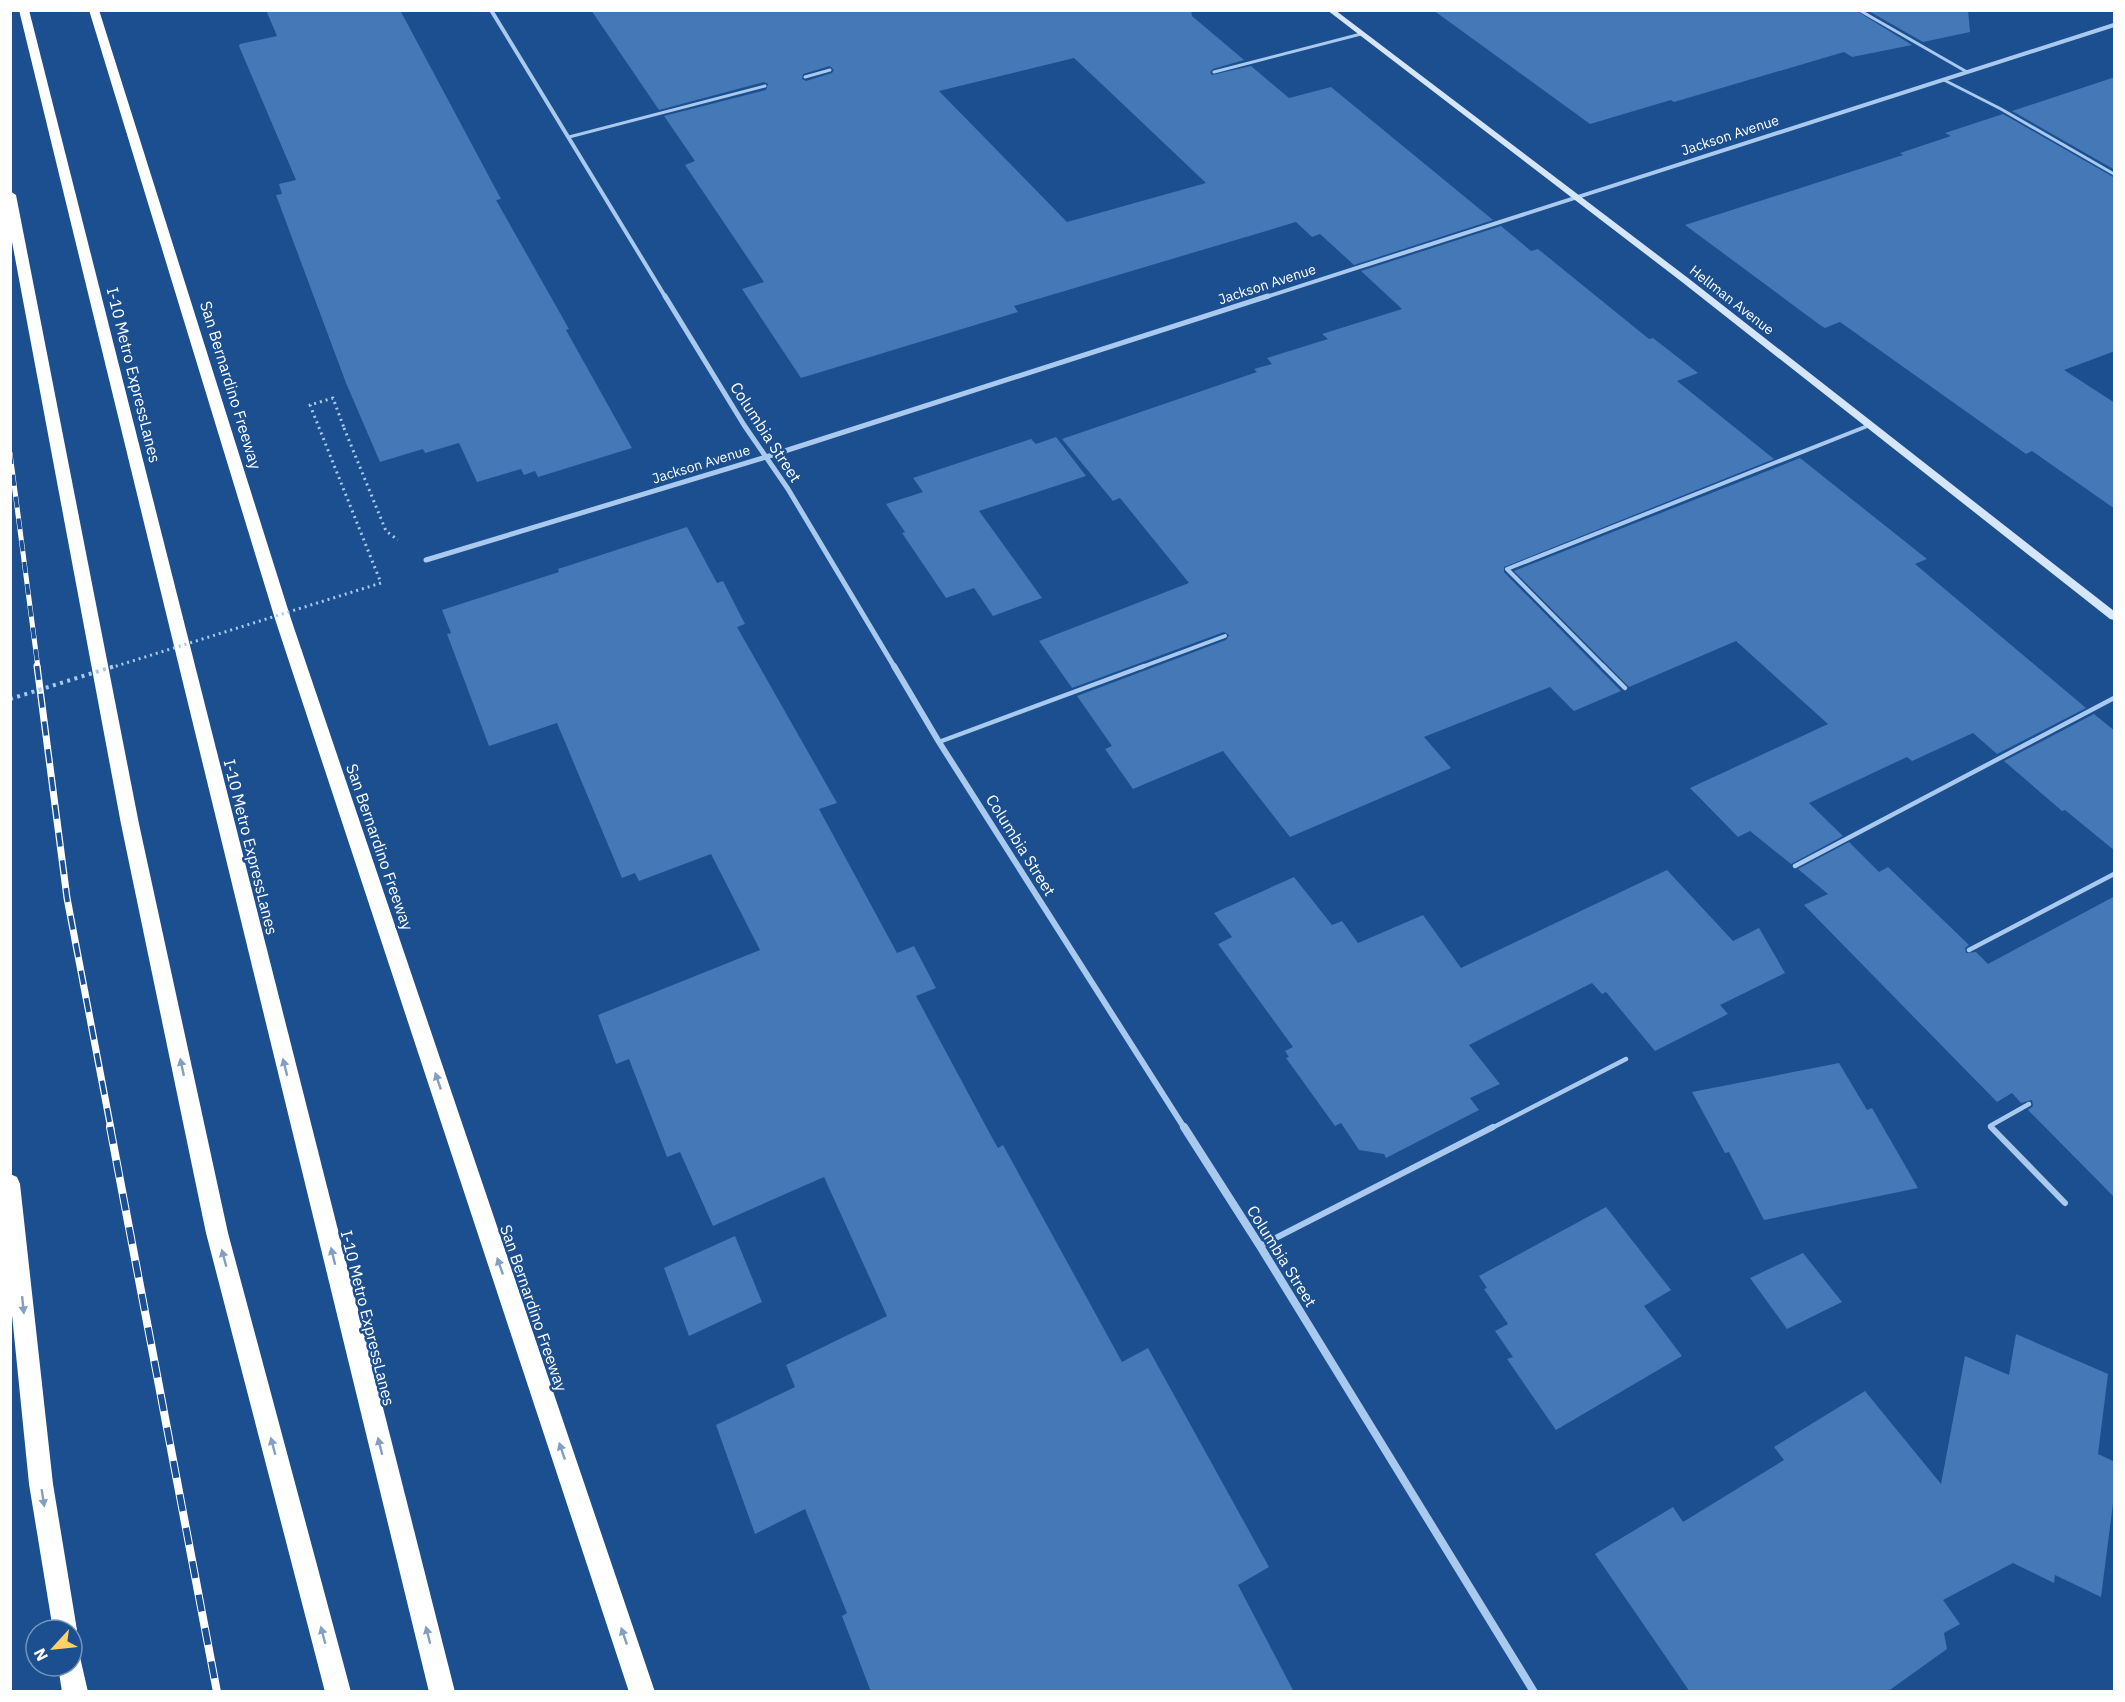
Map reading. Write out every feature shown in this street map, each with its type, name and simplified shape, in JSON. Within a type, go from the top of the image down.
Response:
[{"type":"highway","name":"I-10 Metro ExpressLanes","points":[[24,10],[442,1692]]},
{"type":"highway","name":"San Bernardino Freeway","points":[[94,10],[283,619],[642,1692]]},
{"type":"highway","points":[[100,29],[107,10]]},
{"type":"highway","points":[[10,195],[130,824],[217,1233],[338,1692]]},
{"type":"highway","points":[[10,1184],[41,1484],[63,1618]]},
{"type":"street","name":"Columbia Street","points":[[491,10],[939,742],[1260,1246],[1534,1692]]},
{"type":"street","name":"Hellman Avenue","points":[[1330,10],[1576,197],[2115,616]]},
{"type":"street","name":"Jackson Avenue","points":[[426,560],[766,457],[2115,25]]},
{"type":"lane","points":[[1859,10],[1967,72]]},
{"type":"lane","points":[[1214,72],[1361,34]]},
{"type":"lane","points":[[805,77],[830,70]]},
{"type":"lane","points":[[1944,80],[2001,109],[2115,174]]},
{"type":"lane","points":[[569,137],[765,86]]},
{"type":"lane","points":[[1625,688],[1507,569],[1871,425]]},
{"type":"lane","points":[[939,742],[1225,636]]},
{"type":"lane","points":[[1795,866],[2115,698]]},
{"type":"lane","points":[[1969,950],[2115,874]]},
{"type":"lane","points":[[1260,1246],[1626,1059]]},
{"type":"lane","points":[[2029,1104],[1990,1126],[2065,1203]]},
{"type":"path","points":[[10,699],[381,583],[310,405],[333,398],[386,531],[426,560]]},
{"type":"building","points":[[266,10],[400,10],[501,199],[496,200],[569,329],[566,330],[632,448],[538,477],[535,471],[524,475],[521,469],[477,482],[459,443],[425,453],[423,449],[380,462],[346,383],[276,195],[282,194],[279,184],[296,180],[239,46],[277,36]]},
{"type":"building","points":[[591,10],[1191,10],[1192,16],[1244,60],[1213,69],[1210,72],[1212,75],[1251,66],[1289,98],[1331,87],[1493,220],[1354,265],[1320,234],[1312,237],[1296,222],[1014,306],[1018,312],[801,378],[742,289],[764,282],[685,165],[695,161],[664,116],[766,90],[768,84],[764,82],[659,110]],"holes":[[[1074,58],[1109,91],[1206,183],[1067,222],[939,91]],[[830,66],[834,70],[832,73],[806,81],[802,79],[803,74]]]},
{"type":"building","points":[[1433,10],[1855,10],[1912,45],[1852,57],[1844,52],[1590,124]]},
{"type":"building","points":[[1867,10],[1968,10],[1970,32],[1923,42]]},
{"type":"building","points":[[2115,77],[2115,170],[2012,111]]},
{"type":"building","points":[[2003,114],[2115,178],[2115,351],[2064,370],[2115,403],[2115,509],[2032,451],[2026,454],[1840,322],[1825,328],[1820,325],[1685,225],[1903,155],[1900,153],[1951,136],[1945,133]]},
{"type":"building","points":[[1501,226],[1531,251],[1538,249],[1649,339],[1653,338],[1698,373],[1677,381],[1774,459],[1504,567],[1504,572],[1621,691],[1574,711],[1550,687],[1424,737],[1451,768],[1290,837],[1223,751],[1133,789],[1105,749],[1112,746],[1077,696],[1226,640],[1229,635],[1224,632],[1072,688],[1039,641],[1189,583],[1120,498],[1113,501],[1062,439],[1257,372],[1254,369],[1272,364],[1267,358],[1328,339],[1322,334],[1402,309],[1361,271]]},
{"type":"building","points":[[1056,437],[1086,476],[979,511],[1042,598],[993,616],[974,588],[946,598],[902,533],[905,532],[886,504],[923,492],[913,478],[1031,439],[1036,444]]},
{"type":"building","points":[[1800,458],[1927,559],[1915,564],[2086,708],[1997,754],[1973,733],[1912,761],[1907,757],[1809,803],[1843,836],[1791,864],[1750,831],[1738,837],[1690,788],[1828,724],[1736,641],[1629,687],[1514,571]]},
{"type":"building","points":[[687,527],[717,583],[723,581],[745,624],[737,627],[837,803],[819,809],[897,953],[914,946],[936,988],[916,996],[989,1132],[998,1148],[1003,1145],[1122,1362],[1148,1348],[1269,1567],[1238,1585],[1294,1692],[871,1692],[842,1616],[847,1613],[805,1509],[755,1534],[716,1425],[795,1387],[786,1365],[887,1316],[824,1177],[713,1226],[680,1152],[667,1157],[629,1059],[616,1064],[598,1015],[760,950],[711,854],[639,881],[635,873],[622,878],[557,723],[489,746],[447,634],[451,633],[442,610]]},
{"type":"building","points":[[2094,714],[2115,731],[2115,851],[2065,810],[2062,811],[2004,761]]},
{"type":"building","points":[[1849,842],[1879,872],[1888,867],[1969,945],[1965,948],[1966,953],[1976,952],[1988,964],[2115,896],[2115,1198],[2028,1110],[2033,1106],[2032,1100],[2021,1103],[2012,1093],[1997,1102],[1804,905],[1828,894],[1798,869]]},
{"type":"building","points":[[1667,870],[1733,941],[1759,928],[1785,973],[1720,1005],[1728,1014],[1655,1051],[1606,992],[1602,994],[1592,983],[1469,1045],[1500,1084],[1470,1098],[1479,1110],[1386,1158],[1384,1154],[1359,1150],[1341,1123],[1335,1126],[1286,1058],[1289,1057],[1285,1051],[1293,1047],[1218,944],[1232,937],[1214,913],[1294,877],[1332,925],[1342,921],[1358,943],[1423,915],[1461,968]]},
{"type":"building","points":[[1839,1063],[1867,1110],[1872,1108],[1918,1188],[1764,1220],[1729,1152],[1725,1153],[1692,1092]]},
{"type":"building","points":[[1606,1207],[1671,1290],[1644,1306],[1682,1356],[1556,1430],[1507,1359],[1513,1357],[1495,1331],[1508,1324],[1484,1289],[1487,1288],[1479,1276]]},
{"type":"building","points":[[735,1236],[762,1302],[689,1336],[664,1268]]},
{"type":"building","points":[[1803,1253],[1842,1302],[1787,1329],[1750,1278]]},
{"type":"building","points":[[2016,1334],[2108,1374],[2098,1454],[2115,1462],[2115,1488],[2101,1597],[2055,1575],[2054,1583],[2013,1563],[1943,1600],[1960,1624],[1944,1633],[1947,1649],[1887,1692],[1690,1692],[1595,1554],[1673,1507],[1683,1522],[1784,1460],[1774,1447],[1865,1391],[1941,1484],[1965,1356],[2009,1375]]},
{"type":"railway","points":[[10,453],[38,668]]},
{"type":"railway","points":[[37,666],[67,898],[111,1129]]},
{"type":"railway","points":[[110,1127],[217,1692]]}]
